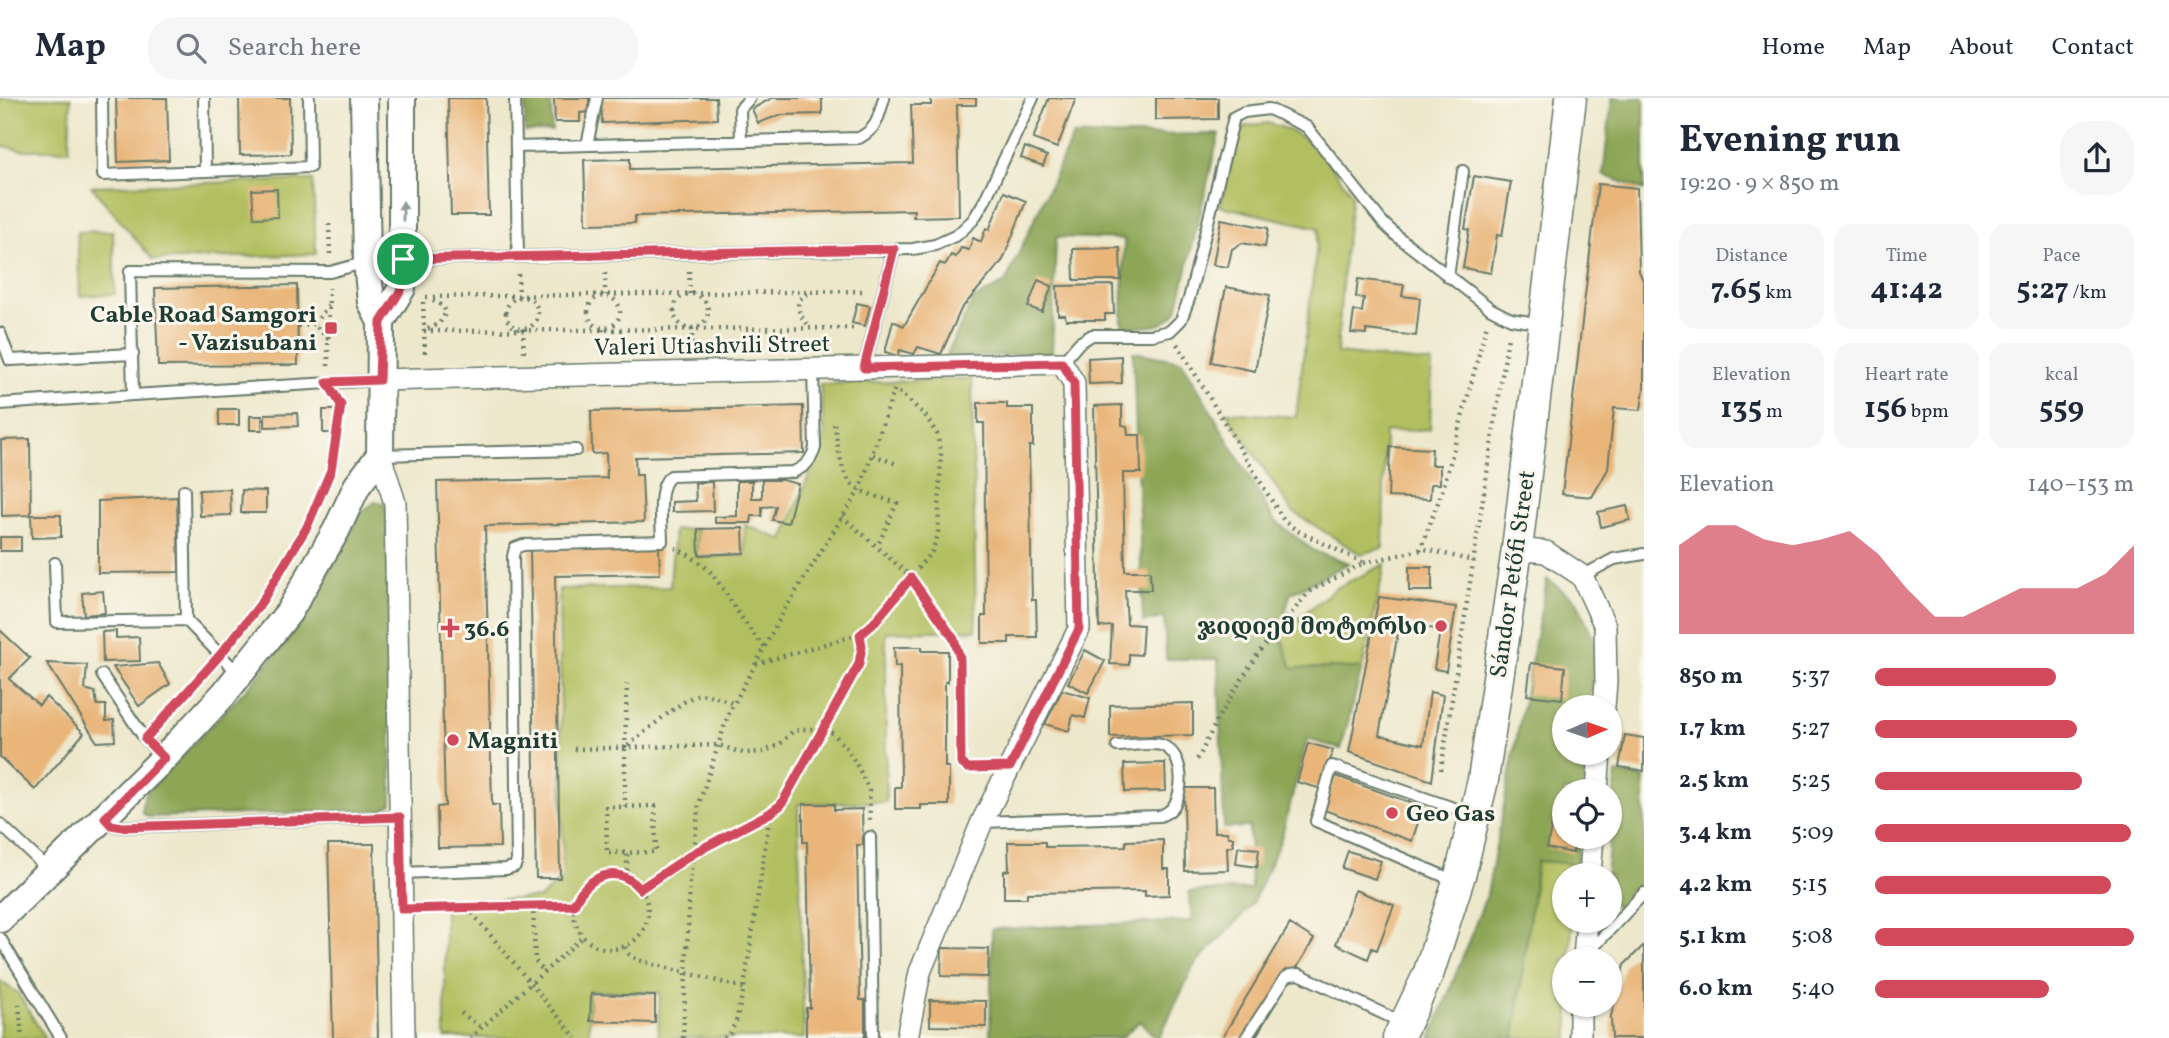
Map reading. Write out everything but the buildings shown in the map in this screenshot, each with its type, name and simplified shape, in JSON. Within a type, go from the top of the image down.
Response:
[{"type":"main road","name":"Sándor Petőfi Street","points":[[1402,1031],[1427,975],[1457,883],[1483,780],[1517,549],[1572,98]]},
{"type":"street","points":[[364,98],[367,262],[371,302],[381,322],[380,455],[395,503],[404,1038]]},
{"type":"street","points":[[381,322],[402,288],[402,98]]},
{"type":"street","points":[[907,1038],[919,972],[982,822],[1079,629],[1074,383],[1062,363]]},
{"type":"street","name":"Valeri Utiashvili Street","points":[[379,380],[1062,363]]},
{"type":"street","points":[[0,919],[105,818],[224,694],[289,612],[336,531],[357,486],[380,455]]},
{"type":"street","points":[[1517,549],[1546,552],[1582,576],[1605,626],[1605,695]]},
{"type":"street","points":[[1580,1017],[1580,1038]]},
{"type":"lane","points":[[102,98],[103,175],[310,167],[309,98]]},
{"type":"lane","points":[[204,98],[205,171]]},
{"type":"lane","points":[[515,98],[518,256]]},
{"type":"lane","points":[[587,145],[597,98]]},
{"type":"lane","points":[[741,141],[740,108],[750,98]]},
{"type":"lane","points":[[516,147],[859,138],[871,132],[875,126],[884,98]]},
{"type":"lane","points":[[133,395],[130,271],[330,272],[367,262],[403,259],[894,249],[935,245],[957,235],[973,220],[1033,98]]},
{"type":"lane","points":[[1241,98],[1244,112]]},
{"type":"lane","points":[[1062,363],[1079,343],[1092,335],[1152,335],[1170,331],[1181,320],[1189,299],[1234,117],[1244,112],[1269,109],[1307,127],[1383,223],[1448,277],[1491,309],[1511,319],[1544,324]]},
{"type":"lane","points":[[1448,277],[1463,172]]},
{"type":"lane","points":[[864,368],[894,249]]},
{"type":"lane","points":[[0,332],[9,360],[132,354]]},
{"type":"lane","points":[[401,873],[506,869],[515,866],[515,548],[523,545],[662,541],[662,489],[664,480],[671,476],[793,472],[803,468],[815,449],[813,369]]},
{"type":"lane","points":[[0,404],[379,380]]},
{"type":"lane","points":[[380,455],[576,450]]},
{"type":"lane","points":[[184,490],[186,620],[240,674]]},
{"type":"lane","points":[[1582,576],[1614,559],[1644,555]]},
{"type":"lane","points":[[55,564],[57,622],[186,620]]},
{"type":"lane","points":[[102,676],[145,739],[164,758]]},
{"type":"lane","points":[[982,822],[1160,816],[1172,809],[1180,794],[1181,774],[1172,752],[1160,745],[1117,746]]},
{"type":"lane","points":[[1457,883],[1316,821],[1332,766],[1474,816]]},
{"type":"lane","points":[[105,818],[111,825],[123,827],[400,817]]},
{"type":"lane","points":[[0,824],[50,872]]},
{"type":"lane","points":[[870,837],[873,1038]]},
{"type":"lane","points":[[1594,947],[1644,893]]},
{"type":"lane","points":[[0,938],[61,1038]]},
{"type":"lane","points":[[1246,1038],[1285,978],[1299,974],[1402,1031]]},
{"type":"path","points":[[312,516],[331,470],[341,405],[327,382],[329,224]]},
{"type":"path","points":[[874,328],[424,331],[439,324],[446,312],[438,302],[423,298],[883,291]]},
{"type":"path","points":[[811,328],[803,321],[797,309],[803,296],[812,292]]},
{"type":"path","points":[[690,294],[700,297],[708,310],[702,325],[692,328],[681,325],[674,315],[676,304],[690,294]]},
{"type":"path","points":[[519,296],[533,301],[538,311],[533,325],[523,329],[512,327],[505,312],[509,302],[519,296]]},
{"type":"path","points":[[600,296],[615,300],[620,310],[618,321],[603,329],[593,325],[588,311],[591,301],[600,296]]},
{"type":"path","points":[[298,326],[314,324],[329,305]]},
{"type":"path","points":[[1420,550],[1443,489],[1491,309]]},
{"type":"path","points":[[1441,770],[1511,319]]},
{"type":"path","points":[[314,324],[328,341]]},
{"type":"path","points":[[1187,363],[1284,521],[1296,530],[1364,563]]},
{"type":"path","points":[[683,1038],[699,804],[718,745],[728,715],[785,609],[860,489],[902,367]]},
{"type":"path","points":[[756,664],[860,635],[873,624],[932,551],[938,535],[941,453],[937,434],[925,415],[894,388]]},
{"type":"path","points":[[834,420],[845,471],[852,483],[860,489],[897,503],[877,547]]},
{"type":"path","points":[[873,454],[898,464]]},
{"type":"path","points":[[842,516],[911,578],[954,639],[960,658],[961,763],[968,768],[1010,767]]},
{"type":"path","points":[[662,541],[687,553],[711,572],[754,636],[765,647]]},
{"type":"path","points":[[1181,774],[1199,757],[1220,714],[1259,652],[1310,591],[1364,563],[1420,550],[1436,551],[1473,561]]},
{"type":"path","points":[[640,889],[694,853],[781,805],[859,664],[862,646],[860,635]]},
{"type":"path","points":[[625,807],[627,684]]},
{"type":"path","points":[[625,748],[697,695],[712,696],[735,704]]},
{"type":"path","points":[[575,749],[718,745],[743,753],[763,752],[779,745],[792,732],[824,729],[834,734],[847,749],[869,790],[870,837]]},
{"type":"path","points":[[655,806],[656,852],[627,853],[607,853],[606,807],[655,806]]},
{"type":"path","points":[[724,1038],[736,1021],[744,988],[770,813]]},
{"type":"path","points":[[624,877],[627,853]]},
{"type":"path","points":[[611,875],[624,877],[640,889],[648,905],[648,918],[644,930],[636,940],[625,947],[614,949],[592,944],[583,937],[577,928],[574,905],[587,883],[598,877],[611,875]]},
{"type":"path","points":[[402,909],[574,905]]},
{"type":"path","points":[[533,906],[535,961],[544,972]]},
{"type":"path","points":[[467,908],[576,1038]]},
{"type":"path","points":[[470,1038],[583,937]]},
{"type":"path","points":[[625,947],[629,954],[638,960],[744,988]]},
{"type":"path","points":[[461,1013],[482,1028]]},
{"type":"green space","points":[[0,98],[71,98],[69,150],[20,150],[0,145]]},
{"type":"green space","points":[[525,98],[551,98],[552,131],[525,132]]},
{"type":"green space","points":[[1612,98],[1644,98],[1644,190],[1603,175]]},
{"type":"green space","points":[[1267,123],[1296,134],[1317,149],[1352,194],[1337,353],[1432,363],[1430,429],[1385,432],[1383,548],[1360,554],[1292,511],[1226,412],[1296,417],[1319,228],[1220,206],[1238,136],[1246,126]]},
{"type":"green space","points":[[1219,134],[1177,310],[1172,317],[1153,326],[1122,327],[1124,239],[1056,237],[1052,353],[945,358],[973,300],[1005,283],[1073,136]]},
{"type":"green space","points":[[313,180],[316,254],[153,260],[91,186]]},
{"type":"green space","points":[[113,231],[115,294],[80,296],[77,232]]},
{"type":"green space","points":[[1133,352],[1182,361],[1274,520],[1314,551],[1349,563],[1290,594],[1280,633],[1292,668],[1362,668],[1341,749],[1307,739],[1281,839],[1253,902],[1195,964],[1159,1038],[1140,1021],[1121,1038],[990,1038],[992,929],[1192,921],[1189,892],[1251,889],[1249,827],[1224,828],[1218,659],[1166,659],[1164,618],[1143,622]]},
{"type":"green space","points":[[972,379],[976,630],[886,632],[886,802],[798,804],[804,1038],[658,1038],[660,993],[589,991],[589,1038],[445,1038],[445,902],[540,898],[563,878],[559,589],[670,587],[674,530],[697,529],[697,557],[745,555],[745,525],[783,540],[825,435],[820,384]]},
{"type":"green space","points":[[375,502],[384,503],[387,513],[392,804],[382,810],[149,817],[142,813],[145,794],[253,682],[303,620],[359,514]]},
{"type":"green space","points":[[1385,564],[1362,668],[1292,668],[1280,633],[1336,588]]},
{"type":"green space","points":[[1547,579],[1577,601],[1596,645],[1591,695],[1552,695],[1552,765],[1586,765],[1584,779],[1552,779],[1552,849],[1579,849],[1577,863],[1537,861],[1514,1038],[1431,1038],[1487,894]]},
{"type":"green space","points":[[1616,773],[1644,778],[1644,885],[1623,910],[1622,863],[1607,863],[1609,849],[1622,849],[1622,779],[1615,779]]},
{"type":"green space","points":[[1537,860],[1567,863],[1552,863],[1552,933],[1572,933],[1570,947],[1552,947],[1552,1017],[1569,1017],[1569,1038],[1514,1038]]},
{"type":"green space","points":[[0,981],[18,993],[45,1038],[0,1038]]},
{"type":"place","name":"Cable Road Samgori - Vazisubani","points":[[331,328]]},
{"type":"place","name":"ჯიდიემ მოტორსი","points":[[1441,626]]},
{"type":"place","name":"36.6","points":[[450,628]]},
{"type":"place","name":"Magniti","points":[[453,740]]},
{"type":"place","name":"Geo Gas","points":[[1392,813]]},
{"type":"route","points":[[894,249],[864,368],[1062,363],[1074,383],[1079,629],[1010,767],[968,768],[961,763],[960,658],[954,639],[911,578],[873,624],[860,635],[862,646],[859,664],[781,805],[694,853],[640,889],[624,877],[611,875],[598,877],[587,883],[574,905],[402,909],[400,817],[123,827],[111,825],[105,818],[164,758],[145,739],[220,655],[259,606],[307,527],[331,470],[341,405],[327,382],[379,380],[381,322],[402,288],[403,259],[894,249]]}]
